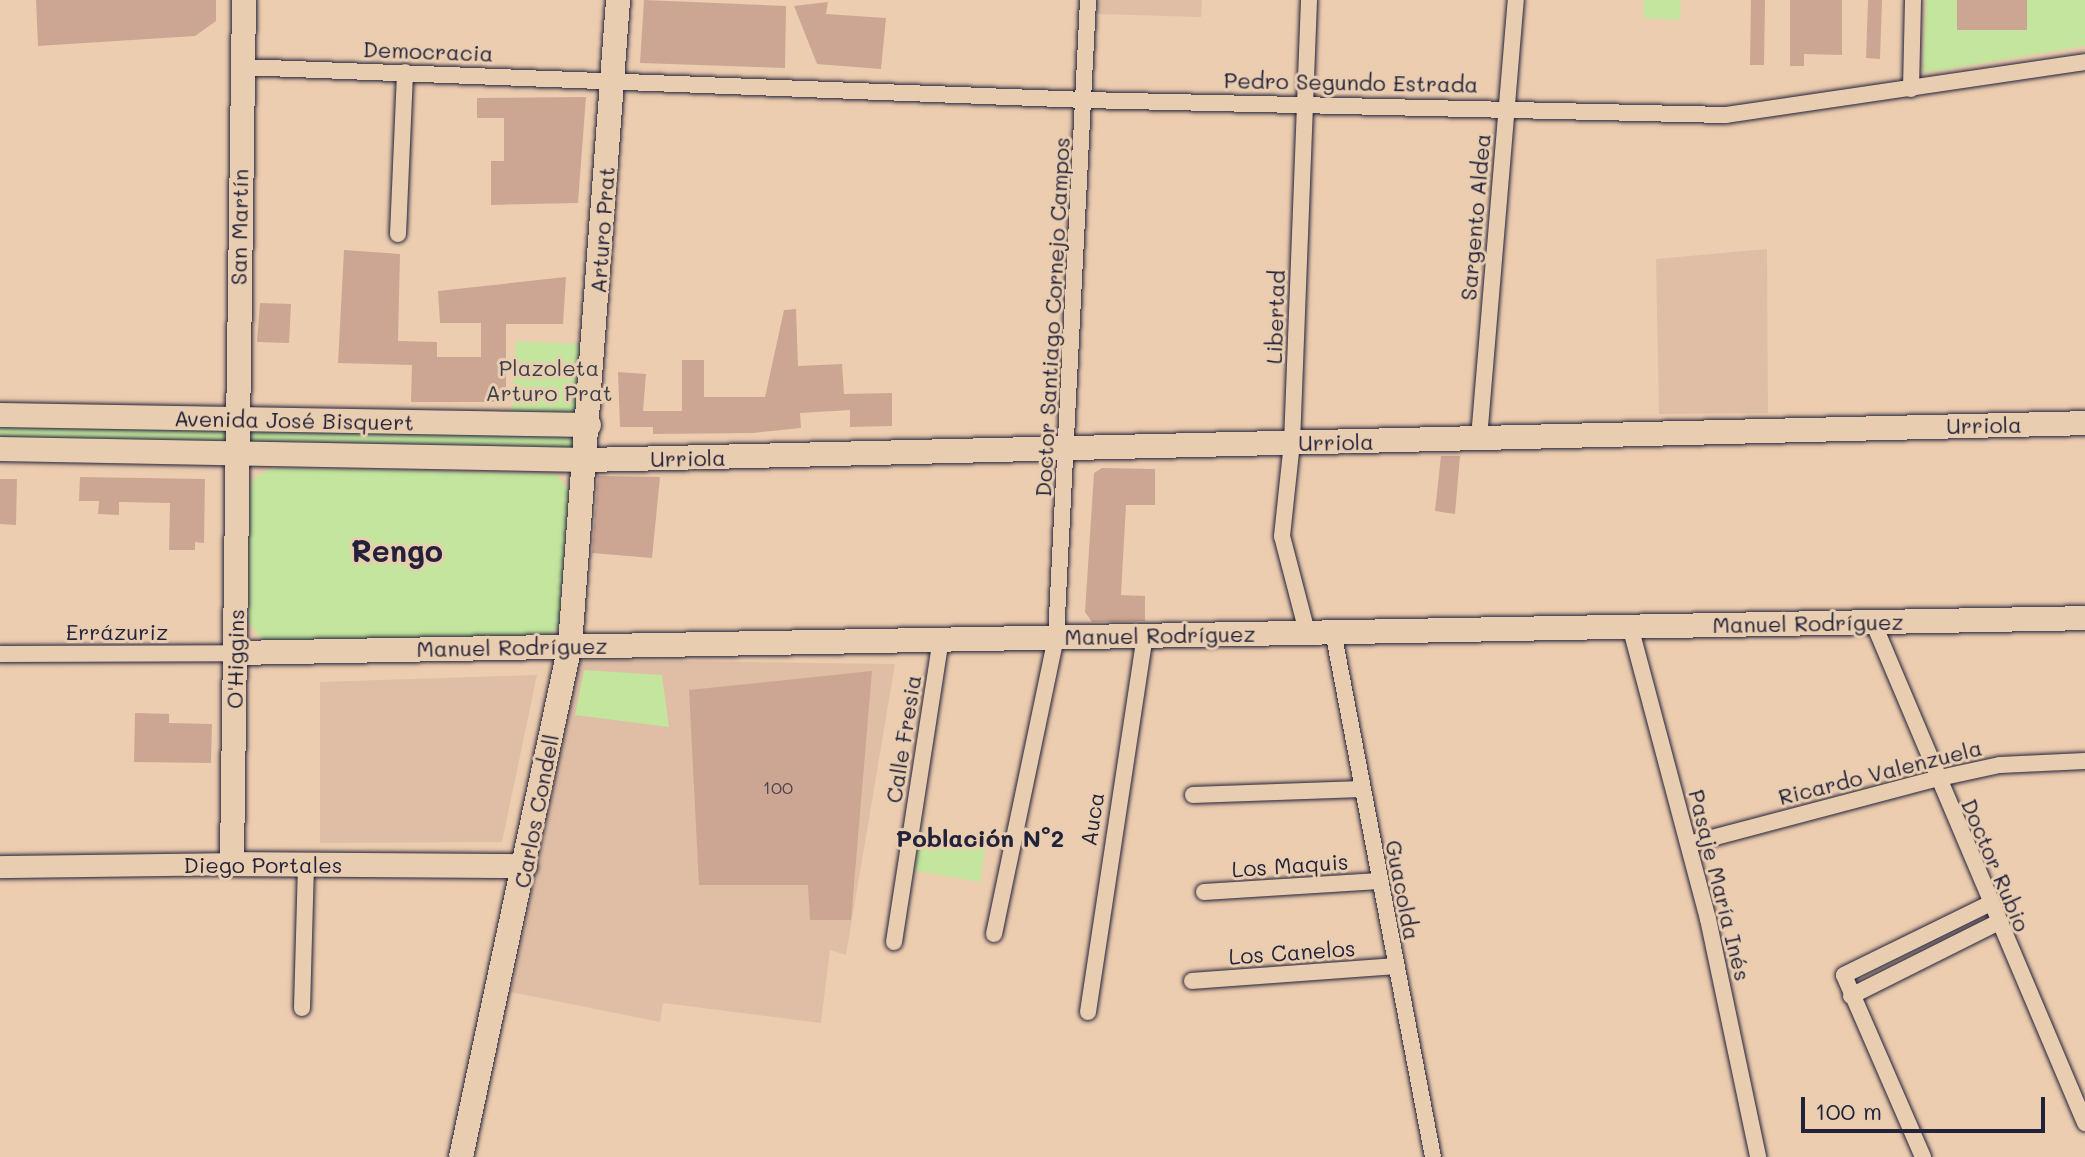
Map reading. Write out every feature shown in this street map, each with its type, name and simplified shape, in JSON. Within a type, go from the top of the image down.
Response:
[{"type":"main road","name":"San Martín","points":[[238,454],[235,418],[244,0]]},
{"type":"main road","name":"Arturo Prat","points":[[587,460],[618,0]]},
{"type":"main road","name":"Avenida José Bisquert","points":[[0,415],[589,425]]},
{"type":"main road","name":"Urriola","points":[[587,460],[2085,423]]},
{"type":"main road","name":"Avenida José Bisquert","points":[[0,449],[587,460]]},
{"type":"main road","name":"O'Higgins","points":[[232,864],[238,454]]},
{"type":"main road","name":"Carlos Condell","points":[[461,1157],[570,645],[587,460]]},
{"type":"main road","name":"Manuel Rodríguez","points":[[235,653],[2085,618]]},
{"type":"main road","name":"Diego Portales","points":[[232,864],[525,866]]},
{"type":"street","name":"Doctor Santiago Cornejo Campos","points":[[994,934],[1056,637],[1068,448],[1088,0]]},
{"type":"street","name":"Libertad","points":[[1307,632],[1282,536],[1292,443],[1309,0]]},
{"type":"street","name":"Sargento Aldea","points":[[1479,438],[1516,0]]},
{"type":"street","points":[[1911,89],[1913,0]]},
{"type":"street","name":"Pedro Segundo Estrada","points":[[613,79],[1084,100],[1305,102],[1751,115],[2085,62]]},
{"type":"street","name":"Democracia","points":[[242,67],[613,79]]},
{"type":"street","points":[[398,234],[405,72]]},
{"type":"street","name":"Doctor Rubio","points":[[1873,622],[1935,779],[2085,1123]]},
{"type":"street","name":"Pasaje María Inés","points":[[1630,626],[1689,844],[1758,1157]]},
{"type":"street","name":"Guacolda","points":[[1333,631],[1433,1157]]},
{"type":"street","name":"Auca","points":[[1088,1012],[1145,635]]},
{"type":"street","name":"Calle Fresia","points":[[894,942],[941,639]]},
{"type":"street","name":"Errázuriz","points":[[0,654],[235,653]]},
{"type":"street","name":"Ricardo Valenzuela","points":[[1689,844],[1935,779],[2000,765],[2085,761]]},
{"type":"street","points":[[1193,795],[1361,789]]},
{"type":"street","name":"Diego Portales","points":[[0,867],[232,864]]},
{"type":"street","points":[[302,1008],[306,865]]},
{"type":"street","name":"Los Maquis","points":[[1204,892],[1379,881]]},
{"type":"street","points":[[1923,1157],[1844,975],[1989,904]]},
{"type":"street","points":[[1851,996],[1997,923]]},
{"type":"street","name":"Los Canelos","points":[[1192,981],[1395,966]]},
{"type":"shaded area","points":[[1097,0],[1202,0],[1201,17],[1097,14]]},
{"type":"shaded area","points":[[1767,249],[1768,413],[1659,414],[1656,259]]},
{"type":"shaded area","points":[[580,660],[895,664],[846,955],[830,950],[821,1023],[663,1003],[660,1022],[511,992]]},
{"type":"shaded area","points":[[537,675],[502,842],[320,843],[320,682]]},
{"type":"green space","points":[[1644,0],[1681,0],[1680,20],[1643,18]]},
{"type":"green space","points":[[1926,0],[2085,0],[2085,46],[1923,73]]},
{"type":"green space","name":"Plazoleta Arturo Prat","points":[[516,341],[587,344],[585,403],[570,418],[511,418]]},
{"type":"green space","points":[[0,419],[577,431],[575,456],[0,445]]},
{"type":"green space","points":[[272,468],[556,474],[573,494],[563,625],[549,636],[264,642],[248,622],[250,489],[254,478]]},
{"type":"green space","points":[[584,670],[662,675],[669,727],[575,715]]},
{"type":"green space","points":[[919,832],[986,844],[980,882],[912,870]]},
{"type":"building","points":[[36,0],[216,0],[216,21],[195,36],[38,46]]},
{"type":"building","points":[[644,0],[786,6],[785,68],[640,63]]},
{"type":"building","points":[[1751,0],[1765,0],[1764,65],[1750,65]]},
{"type":"building","points":[[1790,0],[1842,0],[1842,55],[1804,54],[1804,66],[1790,66]]},
{"type":"building","points":[[1868,0],[1882,0],[1880,59],[1866,58]]},
{"type":"building","points":[[1957,0],[2027,0],[2027,30],[1957,30]]},
{"type":"building","points":[[828,2],[826,14],[886,18],[881,69],[817,64],[794,6]]},
{"type":"building","points":[[586,97],[578,203],[491,205],[491,161],[504,161],[504,118],[477,118],[477,98]]},
{"type":"building","points":[[344,250],[400,254],[398,341],[437,342],[437,357],[481,357],[481,323],[440,323],[438,291],[566,277],[563,324],[506,324],[506,402],[411,402],[412,365],[338,363]]},
{"type":"building","points":[[260,303],[291,304],[289,343],[257,342]]},
{"type":"building","points":[[796,309],[798,366],[842,364],[844,394],[892,393],[892,426],[850,427],[850,410],[800,413],[801,428],[753,433],[653,434],[653,427],[620,427],[618,372],[646,374],[643,411],[682,411],[682,360],[704,360],[704,397],[765,397],[784,310]]},
{"type":"building","points":[[1441,456],[1460,456],[1455,514],[1435,511]]},
{"type":"building","points":[[1102,468],[1155,469],[1155,505],[1126,505],[1121,595],[1145,596],[1145,621],[1092,622],[1085,612],[1094,473]]},
{"type":"building","points":[[598,476],[660,477],[652,558],[592,553]]},
{"type":"building","points":[[80,477],[205,479],[204,543],[195,542],[195,550],[169,550],[170,503],[119,502],[119,515],[98,514],[99,501],[79,501]]},
{"type":"building","points":[[0,479],[17,479],[16,525],[0,524]]},
{"type":"building","points":[[872,671],[851,920],[810,920],[808,885],[699,885],[689,690]]},
{"type":"building","points":[[135,713],[169,714],[169,723],[212,724],[211,763],[134,762]]},
{"type":"district","name":"Rengo","points":[[397,550]]},
{"type":"district","name":"Población N°2","points":[[980,838]]}]
